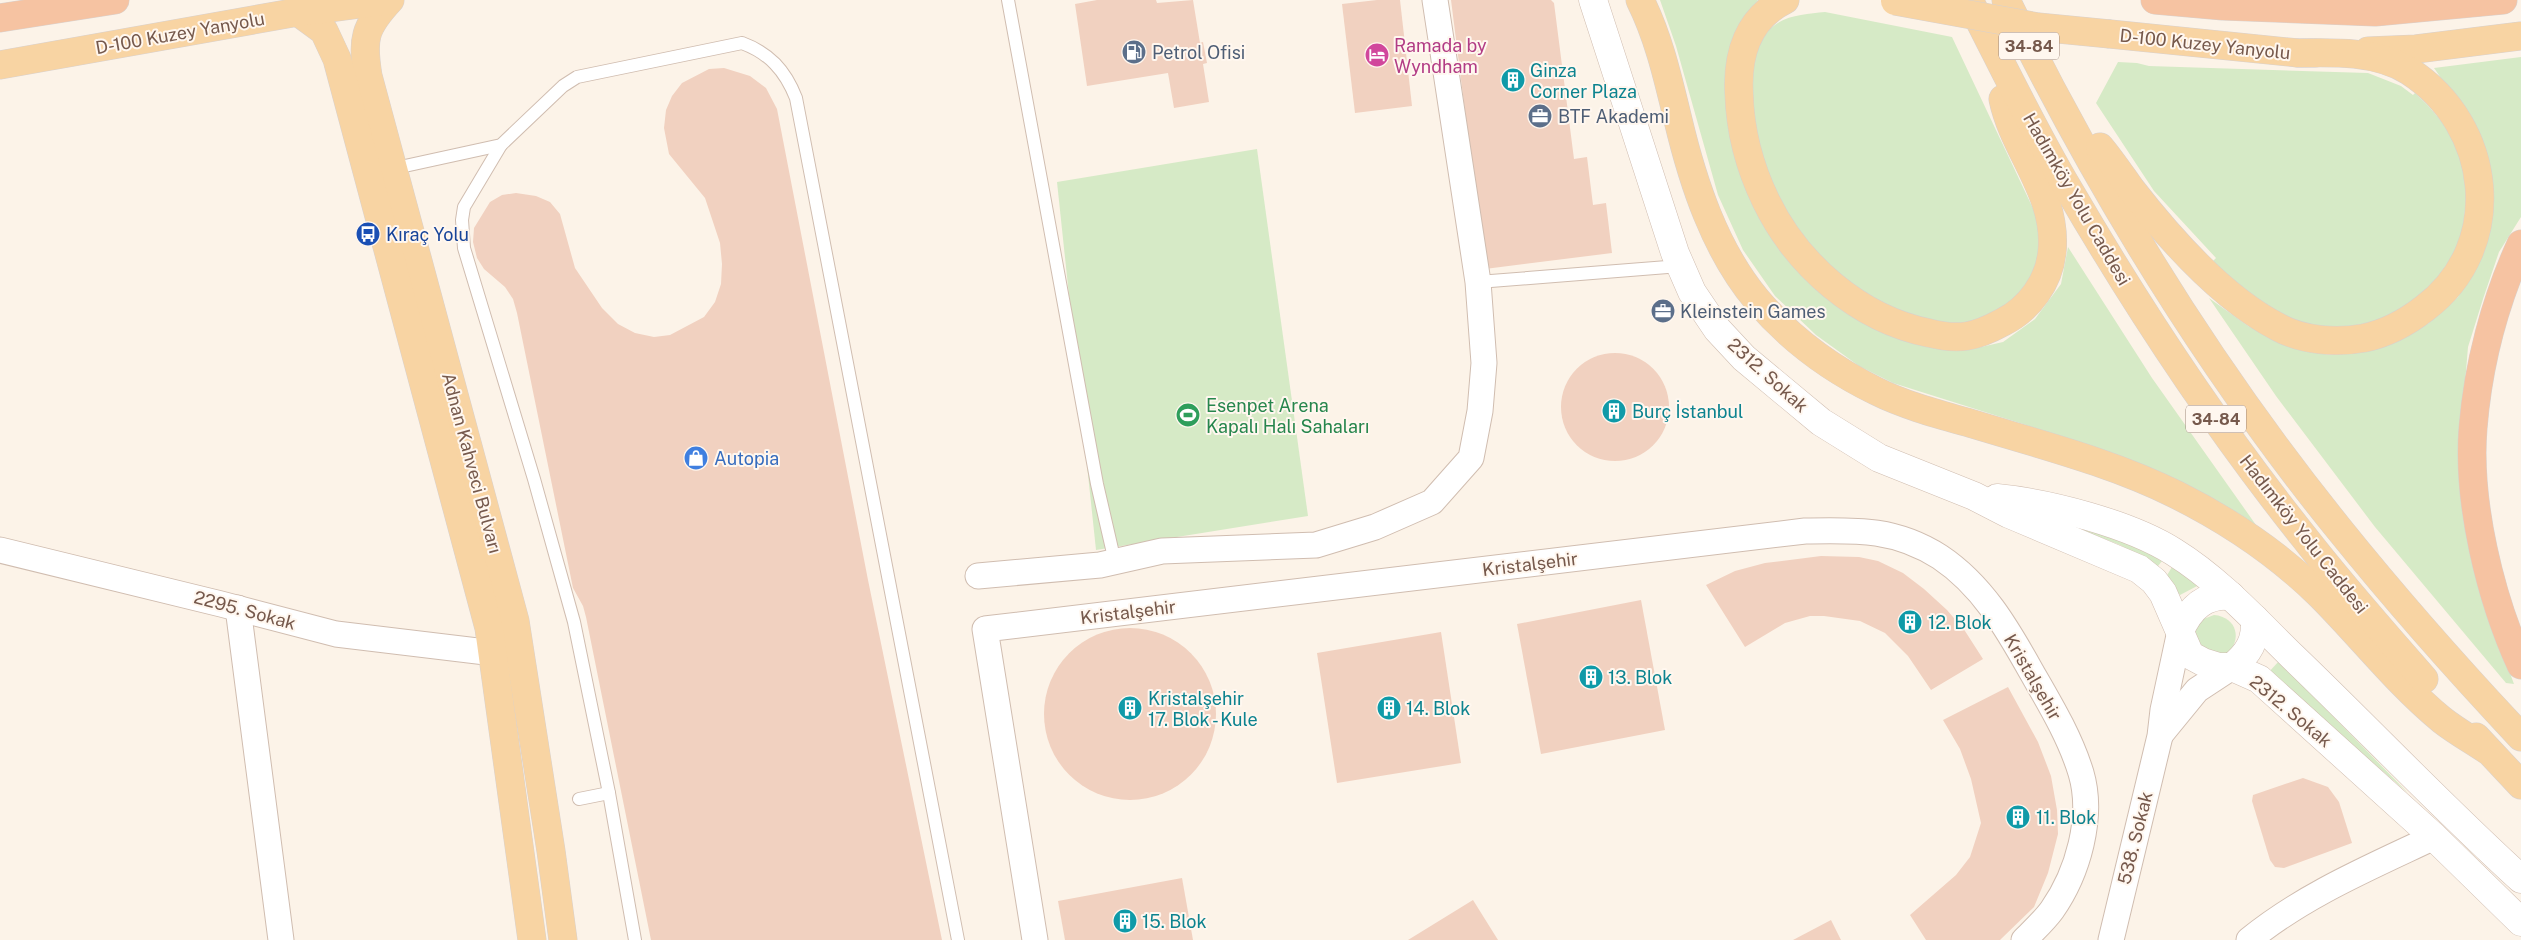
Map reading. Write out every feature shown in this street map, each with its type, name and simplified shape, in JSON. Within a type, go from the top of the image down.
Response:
[{"type":"highway","points":[[0,18],[116,0]]},
{"type":"highway","points":[[2155,0],[2232,7],[2375,12],[2503,0]]},
{"type":"highway","points":[[2521,244],[2506,277],[2481,375],[2473,428],[2473,462],[2476,499],[2491,584],[2508,637],[2521,664]]},
{"type":"main road","name":"D-100 Kuzey Yanyolu","points":[[2,65],[298,12],[390,0]]},
{"type":"main road","name":"Adnan Kahveci Bulvarı","points":[[390,0],[365,34],[364,50],[370,84],[391,169],[508,593],[521,651],[563,940]]},
{"type":"main road","points":[[1640,0],[1662,56],[1695,183],[1714,230],[1730,260],[1756,300],[1788,332],[1825,363],[1878,392],[1940,415],[2063,451],[2132,475],[2178,495],[2245,535],[2284,563],[2318,594],[2406,687],[2443,721],[2487,750]]},
{"type":"main road","points":[[1785,0],[1774,6],[1754,23],[1744,43],[1738,77],[1740,118],[1745,147],[1754,175],[1781,228],[1819,273],[1851,300],[1881,318],[1912,330],[1939,336],[1964,336],[1990,330],[2014,316],[2034,298],[2046,275],[2052,254],[2049,216],[2043,192],[2004,104],[1996,53]]},
{"type":"main road","name":"D-100 Kuzey Yanyolu","points":[[1889,0],[2038,26],[2298,53],[2416,49],[2521,36]]},
{"type":"main road","name":"34-84","points":[[1969,0],[1996,53]]},
{"type":"main road","name":"34-84","points":[[2006,0],[2052,91]]},
{"type":"main road","name":"Adnan Kahveci Bulvarı","points":[[298,12],[324,31],[340,68],[494,653],[532,940]]},
{"type":"main road","points":[[2052,91],[2172,237],[2223,287],[2256,315],[2280,329],[2314,338],[2344,342],[2386,333],[2434,302],[2452,283],[2466,260],[2479,217],[2482,194],[2473,155],[2462,129],[2449,107],[2430,88],[2408,71],[2375,59],[2335,52],[2298,53]]},
{"type":"main road","name":"Hadımköy Yolu Caddesi","points":[[1996,53],[2068,190],[2132,293],[2198,393],[2266,489],[2333,574],[2487,750],[2521,785]]},
{"type":"main road","name":"Hadımköy Yolu Caddesi","points":[[2052,91],[2162,281],[2247,406],[2338,528],[2420,627],[2521,737]]},
{"type":"main road","points":[[494,653],[521,651]]},
{"type":"street","points":[[978,576],[1115,562],[1162,551],[1316,545],[1375,527],[1432,502],[1471,458],[1480,411],[1484,363],[1478,282],[1435,0]]},
{"type":"street","name":"2312. Sokak","points":[[1593,0],[1680,266],[1692,292],[1717,328],[1744,358],[1821,422],[1879,458],[1974,496],[2009,514],[2139,569],[2154,581],[2163,593],[2190,655],[2203,662],[2219,667],[2232,667],[2260,679],[2434,837],[2521,922]]},
{"type":"street","name":"2312. Sokak","points":[[1974,496],[2021,500],[2116,526],[2175,552],[2231,596],[2478,840],[2521,880]]},
{"type":"street","name":"Kristalşehir","points":[[1036,940],[985,630],[1805,531],[1864,530],[1904,540],[1939,557],[1973,585],[1993,607],[2074,750],[2082,775],[2085,798],[2085,824],[2080,851],[2052,910],[2024,940]]},
{"type":"street","name":"2295. Sokak","points":[[0,550],[336,634],[494,653]]},
{"type":"street","points":[[2180,631],[2194,607],[2205,599],[2217,595],[2231,596]]},
{"type":"street","points":[[238,608],[281,940]]},
{"type":"street","points":[[2232,667],[2248,654],[2252,644],[2256,620]]},
{"type":"street","name":"538. Sokak","points":[[2111,940],[2160,736],[2163,710],[2180,631]]},
{"type":"street","name":"538. Sokak","points":[[2160,736],[2197,690],[2232,667]]},
{"type":"street","points":[[2249,940],[2271,932],[2332,885],[2434,837]]},
{"type":"lane","points":[[1008,0],[1097,484],[1115,562]]},
{"type":"lane","points":[[635,940],[610,793],[574,622],[534,479],[464,248],[462,220],[464,208],[501,145],[563,86],[577,77],[742,43],[753,47],[773,60],[790,84],[796,98],[958,940]]},
{"type":"lane","points":[[391,169],[501,145]]},
{"type":"lane","points":[[1478,282],[1680,266]]},
{"type":"lane","points":[[578,799],[610,793]]},
{"type":"green space","points":[[1660,0],[1758,0],[1737,31],[1751,198],[1924,346],[1968,350],[2003,342],[2035,319],[2061,284],[2068,247],[2152,378],[2256,525],[2213,501],[2064,437],[1893,383],[1859,366],[1816,335],[1775,296],[1743,250],[1718,195],[1676,46]]},
{"type":"green space","points":[[1825,12],[1952,37],[2038,219],[2040,245],[2036,267],[2026,287],[2005,310],[1982,320],[1953,327],[1888,308],[1862,293],[1827,265],[1807,242],[1788,215],[1767,170],[1756,129],[1752,85],[1754,64],[1760,45],[1769,30],[1775,25],[1795,16]]},
{"type":"green space","points":[[2521,57],[2521,217],[2499,252],[2483,299],[2468,347],[2464,395],[2496,636],[2514,684],[2506,683],[2375,527],[2276,396],[2209,298],[2248,326],[2291,346],[2329,355],[2366,349],[2400,340],[2429,323],[2458,297],[2479,260],[2470,120],[2434,68]]},
{"type":"green space","points":[[2118,62],[2149,66],[2368,73],[2401,86],[2413,95],[2415,93],[2438,117],[2451,135],[2465,168],[2466,198],[2463,226],[2455,254],[2446,272],[2432,288],[2416,301],[2376,321],[2354,326],[2333,327],[2313,325],[2284,316],[2258,301],[2211,263],[2216,258],[2154,191],[2096,103]]},
{"type":"green space","name":"Esenpet Arena Kapalı Halı Sahaları","points":[[1257,149],[1308,516],[1096,550],[1057,182]]},
{"type":"green space","points":[[2056,520],[2124,540],[2162,561],[2158,566],[2120,545]]},
{"type":"green space","points":[[2172,567],[2199,585],[2180,595],[2166,577]]},
{"type":"green space","points":[[2214,615],[2228,620],[2235,630],[2235,643],[2226,655],[2205,655],[2194,631],[2201,620]]},
{"type":"green space","points":[[2279,661],[2408,793],[2268,673]]},
{"type":"building","points":[[1097,0],[1156,0],[1157,3],[1193,0],[1200,43],[1203,42],[1207,63],[1203,64],[1209,102],[1174,108],[1168,73],[1087,86],[1075,4]]},
{"type":"building","name":"Ramada by Wyndham","points":[[1377,0],[1400,0],[1412,106],[1355,113],[1342,4]]},
{"type":"building","name":"Ginza Corner Plaza","points":[[1451,0],[1551,0],[1554,3],[1574,159],[1587,157],[1593,205],[1606,203],[1612,253],[1485,269]]},
{"type":"building","name":"Autopia","points":[[724,68],[750,76],[766,88],[777,109],[868,580],[942,940],[651,940],[586,617],[583,606],[573,588],[517,313],[513,299],[505,287],[484,269],[477,258],[473,242],[474,228],[490,202],[502,195],[516,193],[536,196],[550,202],[560,214],[575,268],[602,308],[618,324],[635,333],[654,337],[670,335],[704,317],[715,302],[721,284],[720,243],[705,198],[669,154],[664,128],[666,110],[672,96],[682,83],[709,69]]},
{"type":"building","name":"Burç İstanbul","points":[[1615,353],[1636,357],[1653,369],[1665,386],[1669,407],[1665,428],[1653,445],[1636,457],[1615,461],[1594,457],[1577,445],[1565,428],[1561,407],[1565,386],[1577,369],[1594,357]]},
{"type":"building","name":"12. Blok","points":[[1821,556],[1859,557],[1878,561],[1903,573],[1947,610],[1965,631],[1983,659],[1931,690],[1908,656],[1885,633],[1860,621],[1824,616],[1810,616],[1785,623],[1745,647],[1706,585],[1735,571],[1765,563]]},
{"type":"building","name":"13. Blok","points":[[1641,600],[1665,730],[1541,754],[1517,624]]},
{"type":"building","name":"Kristalşehir 17. Blok - Kule","points":[[1130,628],[1147,630],[1163,635],[1191,653],[1209,681],[1214,697],[1216,714],[1214,731],[1209,747],[1191,775],[1163,793],[1147,798],[1130,800],[1113,798],[1097,793],[1069,775],[1051,747],[1046,731],[1044,714],[1046,697],[1051,681],[1069,653],[1097,635],[1113,630]]},
{"type":"building","name":"14. Blok","points":[[1441,632],[1461,763],[1337,783],[1317,653]]},
{"type":"building","name":"11. Blok","points":[[2008,687],[2038,742],[2051,776],[2057,810],[2058,834],[2048,873],[2034,907],[2000,940],[1926,940],[1910,915],[1956,875],[1970,857],[1981,823],[1971,779],[1960,749],[1943,720]]},
{"type":"building","points":[[2303,778],[2328,787],[2339,802],[2352,843],[2284,868],[2275,867],[2270,860],[2252,801],[2253,795]]},
{"type":"building","name":"15. Blok","points":[[1182,878],[1193,940],[1065,940],[1058,901]]},
{"type":"building","points":[[1473,900],[1498,940],[1408,940]]},
{"type":"building","points":[[1831,920],[1841,940],[1793,940]]},
{"type":"place","name":"Petrol Ofisi","points":[[1134,52]]},
{"type":"place","name":"Ramada by Wyndham","points":[[1377,55]]},
{"type":"place","name":"Ginza Corner Plaza","points":[[1513,80]]},
{"type":"place","name":"BTF Akademi","points":[[1540,116]]},
{"type":"place","name":"Kıraç Yolu","points":[[368,234]]},
{"type":"place","name":"Kleinstein Games","points":[[1663,311]]},
{"type":"place","name":"Burç İstanbul","points":[[1614,411]]},
{"type":"place","name":"Esenpet Arena Kapalı Halı Sahaları","points":[[1188,415]]},
{"type":"place","name":"Autopia","points":[[696,458]]},
{"type":"place","name":"12. Blok","points":[[1910,622]]},
{"type":"place","name":"13. Blok","points":[[1591,677]]},
{"type":"place","name":"Kristalşehir 17. Blok - Kule","points":[[1130,708]]},
{"type":"place","name":"14. Blok","points":[[1389,708]]},
{"type":"place","name":"11. Blok","points":[[2018,817]]},
{"type":"place","name":"15. Blok","points":[[1125,921]]}]
